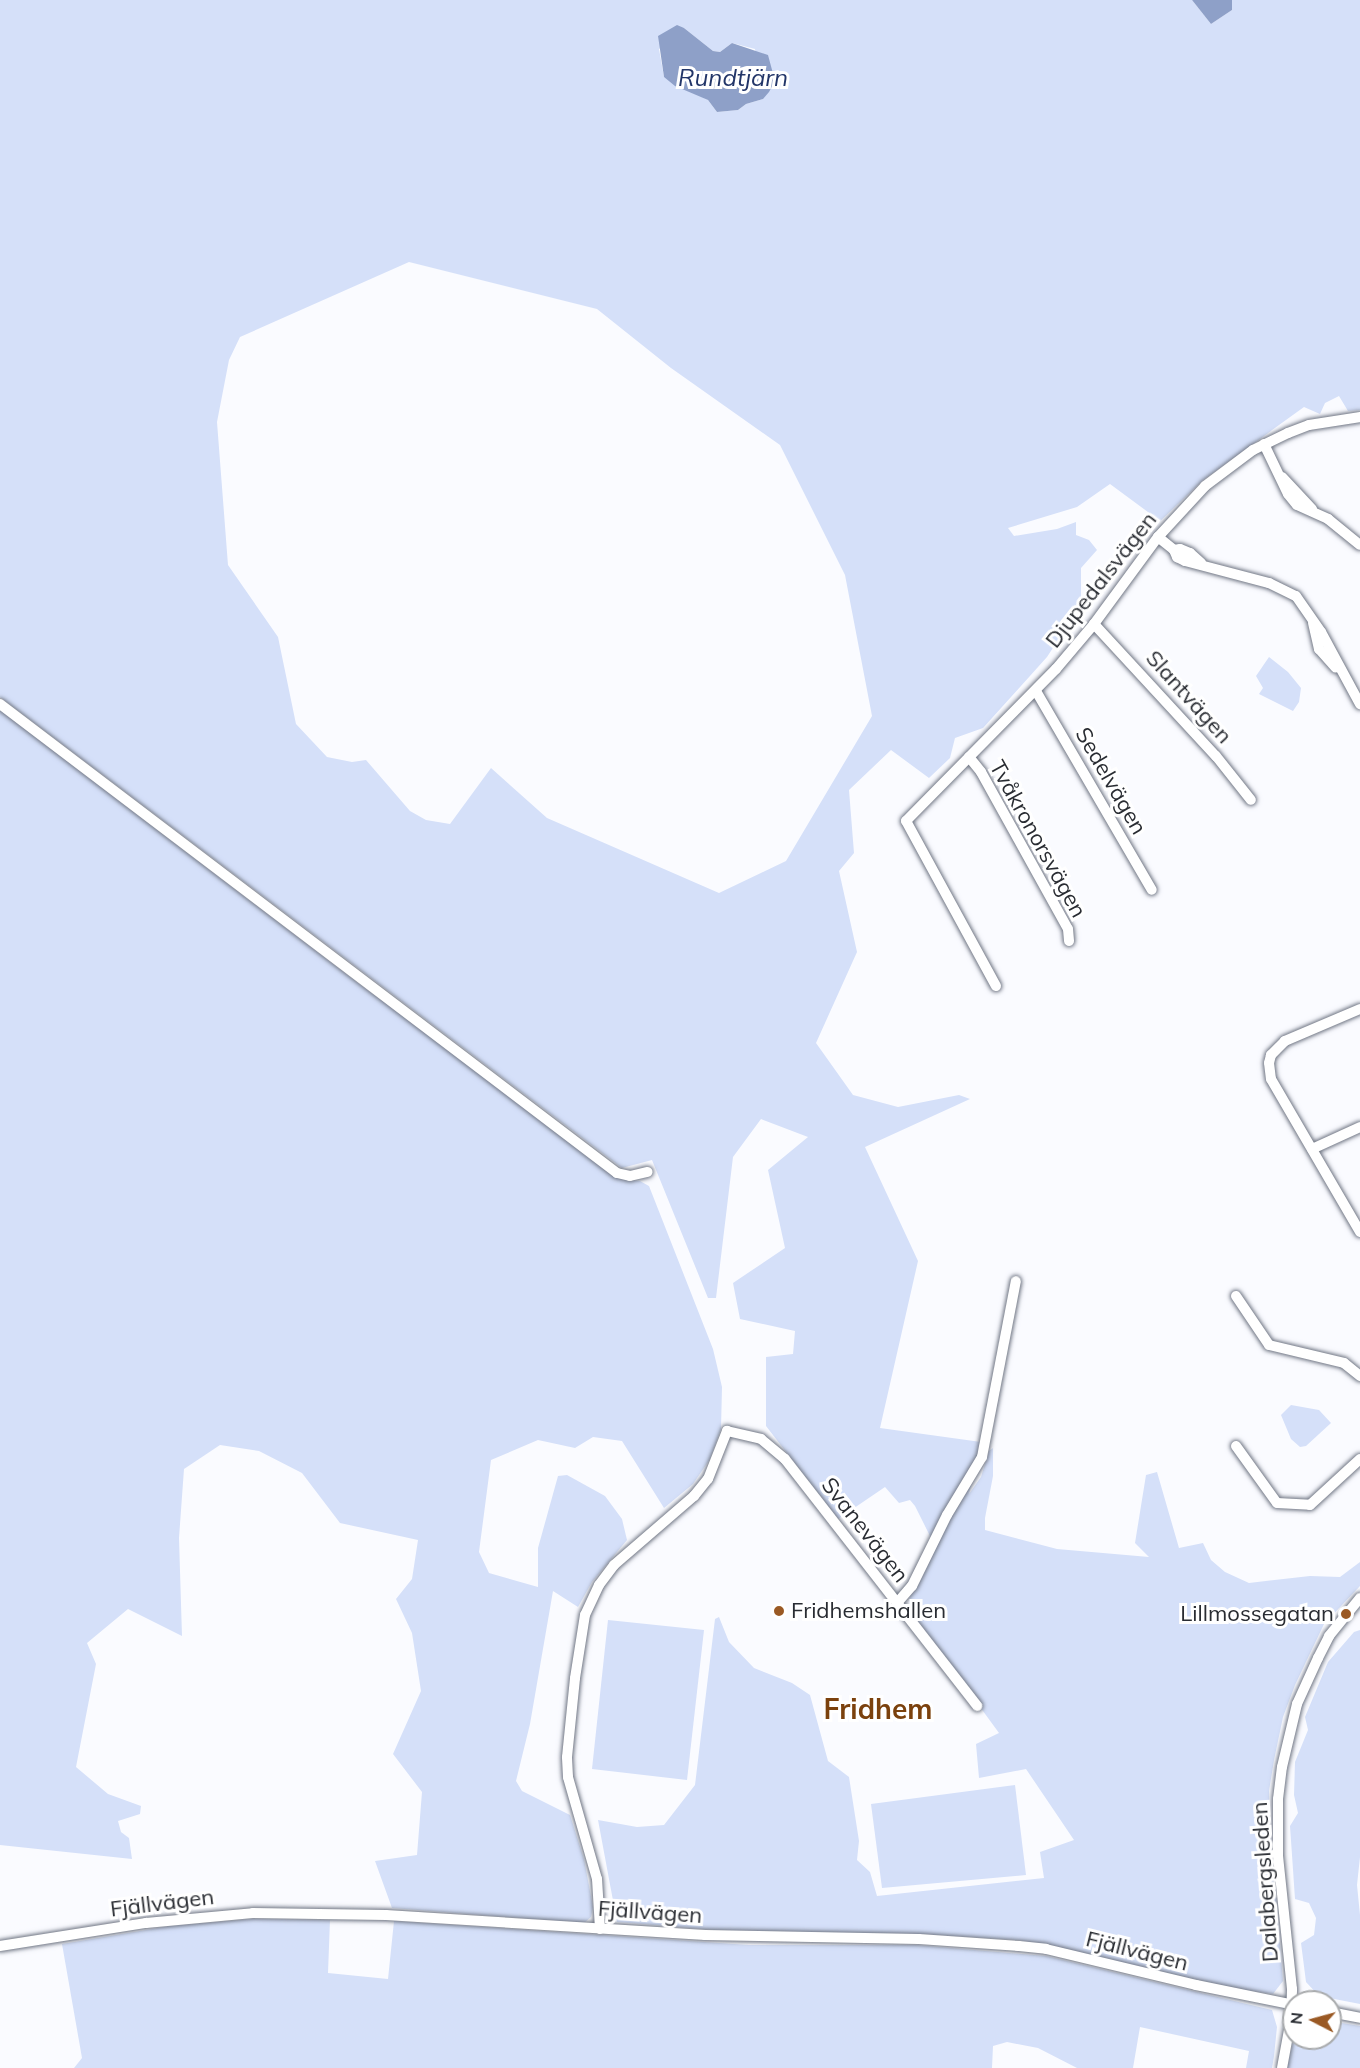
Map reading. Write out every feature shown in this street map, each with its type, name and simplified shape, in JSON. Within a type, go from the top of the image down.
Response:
[{"type":"street","name":"Djupedalsvägen","points":[[996,986],[906,821],[1036,691],[1094,624],[1158,537],[1206,486],[1264,444],[1309,425],[1360,417]]},
{"type":"street","points":[[1264,444],[1280,474],[1315,512],[1341,528],[1360,545]]},
{"type":"street","points":[[1158,537],[1173,550],[1180,549],[1190,553],[1202,564],[1288,590],[1296,596],[1321,632],[1360,704]]},
{"type":"street","name":"Slantvägen","points":[[1094,624],[1216,756],[1251,800]]},
{"type":"street","name":"Sedelvägen","points":[[1036,691],[1152,890]]},
{"type":"street","points":[[0,704],[617,1173],[630,1176],[648,1172]]},
{"type":"street","name":"Tvåkronorsvägen","points":[[969,757],[981,772],[1068,929],[1069,941]]},
{"type":"street","points":[[1360,1009],[1285,1041],[1271,1055],[1271,1079],[1360,1232]]},
{"type":"street","points":[[1312,1149],[1360,1127]]},
{"type":"street","points":[[897,1603],[912,1586],[947,1515],[982,1457],[989,1432],[992,1397],[1016,1281]]},
{"type":"street","points":[[1236,1296],[1269,1345],[1344,1363],[1360,1376]]},
{"type":"street","name":"Svanevägen","points":[[600,1929],[597,1879],[568,1777],[572,1712],[585,1616],[599,1585],[614,1565],[694,1496],[708,1479],[727,1431],[761,1439],[771,1445],[806,1485],[977,1706]]},
{"type":"street","points":[[1236,1446],[1277,1503],[1310,1505],[1360,1458]]},
{"type":"street","name":"Dalabergsleden","points":[[1292,1990],[1278,1855],[1278,1799],[1282,1767],[1297,1704],[1321,1651],[1329,1636],[1360,1598]]},
{"type":"street","name":"Fjällvägen","points":[[0,1946],[146,1923],[253,1912],[386,1915],[705,1935],[919,1939],[1019,1946],[1046,1949],[1196,1985],[1282,2003]]},
{"type":"street","points":[[1342,2014],[1360,2018]]},
{"type":"street","name":"Dalabergsleden","points":[[1282,2068],[1285,2050]]},
{"type":"shaded area","points":[[0,0],[1192,0],[1211,24],[1232,10],[1232,0],[1360,0],[1360,410],[1348,411],[1339,396],[1325,403],[1320,414],[1304,407],[1203,480],[1151,530],[1145,526],[1152,515],[1110,484],[1077,507],[1008,528],[1014,536],[1057,529],[1076,522],[1076,535],[1089,540],[1097,550],[1081,568],[1081,605],[1047,657],[983,728],[955,738],[950,758],[929,778],[891,750],[849,790],[854,853],[839,871],[857,952],[816,1043],[853,1095],[898,1107],[959,1095],[970,1099],[865,1147],[918,1261],[880,1428],[981,1442],[969,1494],[981,1477],[989,1451],[993,1448],[993,1476],[985,1530],[1057,1549],[1149,1557],[1135,1543],[1146,1475],[1157,1472],[1179,1548],[1203,1543],[1211,1560],[1225,1572],[1249,1583],[1310,1576],[1340,1577],[1360,1562],[1360,1586],[1324,1624],[1295,1685],[1283,1717],[1274,1760],[1269,1791],[1270,1826],[1283,1981],[1273,1994],[1243,1990],[1019,1940],[919,1934],[752,1933],[617,1922],[598,1820],[637,1827],[664,1825],[695,1785],[715,1619],[719,1617],[729,1642],[754,1668],[792,1683],[810,1695],[828,1761],[849,1777],[859,1841],[857,1860],[870,1872],[877,1896],[1044,1878],[1040,1852],[1074,1840],[1026,1769],[979,1778],[976,1744],[999,1733],[910,1611],[909,1599],[931,1538],[915,1506],[910,1500],[899,1503],[885,1487],[838,1519],[766,1426],[766,1357],[793,1354],[795,1331],[740,1319],[733,1283],[785,1248],[768,1170],[808,1137],[761,1119],[733,1157],[716,1298],[708,1298],[652,1160],[622,1168],[0,697]],"holes":[[[684,28],[713,51],[720,52],[732,43],[755,49],[763,99],[746,104],[738,110],[717,112],[708,100],[664,77],[659,49]],[[409,262],[597,309],[671,368],[780,445],[845,575],[872,716],[786,861],[719,893],[547,818],[491,768],[450,824],[426,820],[410,811],[366,760],[352,762],[327,757],[296,724],[278,637],[228,565],[217,422],[229,360],[240,337]]]},
{"type":"shaded area","points":[[1269,657],[1288,672],[1301,688],[1299,702],[1293,711],[1259,694],[1263,688],[1256,676]]},
{"type":"shaded area","points":[[0,710],[359,984],[630,1180],[640,1181],[649,1186],[713,1349],[722,1387],[721,1429],[710,1459],[693,1484],[664,1508],[622,1441],[593,1437],[575,1448],[538,1440],[491,1460],[479,1552],[489,1573],[538,1587],[538,1548],[558,1476],[567,1475],[605,1496],[622,1519],[627,1540],[592,1582],[578,1607],[553,1591],[530,1724],[516,1781],[522,1791],[570,1815],[584,1859],[593,1907],[591,1917],[584,1923],[392,1908],[375,1861],[417,1855],[422,1792],[393,1754],[421,1691],[412,1633],[396,1599],[412,1579],[418,1540],[340,1523],[302,1473],[259,1451],[220,1445],[184,1469],[179,1538],[182,1636],[128,1609],[87,1643],[96,1664],[76,1767],[108,1794],[141,1806],[140,1814],[118,1821],[121,1832],[129,1838],[132,1859],[0,1845]]},
{"type":"shaded area","points":[[1291,1405],[1319,1410],[1331,1423],[1306,1446],[1300,1447],[1291,1439],[1281,1415]]},
{"type":"shaded area","points":[[608,1620],[704,1630],[687,1780],[592,1769]]},
{"type":"shaded area","points":[[1360,1630],[1360,1857],[1357,1885],[1360,1915],[1360,2004],[1342,2000],[1342,1990],[1313,1990],[1306,1982],[1301,1943],[1314,1935],[1316,1918],[1309,1903],[1295,1899],[1290,1826],[1298,1813],[1294,1795],[1295,1762],[1308,1730],[1305,1717],[1328,1662],[1354,1632]]},
{"type":"shaded area","points":[[1015,1785],[1026,1875],[882,1888],[871,1804]]},
{"type":"shaded area","points":[[252,1919],[330,1920],[328,1973],[388,1979],[394,1921],[749,1945],[916,1945],[1046,1956],[1272,2010],[1277,2027],[1274,2056],[1272,2068],[1246,2068],[1249,2051],[1140,2027],[1133,2068],[1077,2068],[1038,2048],[1007,2042],[993,2046],[992,2068],[74,2068],[82,2058],[62,1944],[170,1926]]},
{"type":"shaded area","points":[[1342,2023],[1360,2026],[1360,2068],[1287,2068],[1291,2050],[1342,2050]]},
{"type":"water","points":[[1192,0],[1232,0],[1232,10],[1211,24]]},
{"type":"water","name":"Rundtjärn","points":[[677,25],[713,51],[720,52],[732,43],[768,55],[775,81],[769,92],[763,99],[746,104],[738,110],[717,112],[708,100],[675,86],[664,77],[658,36]]},
{"type":"place","name":"Fridhemshallen","points":[[779,1611]]},
{"type":"place","name":"Lillmossegatan","points":[[1346,1614]]},
{"type":"district","name":"Fridhem","points":[[878,1709]]}]
